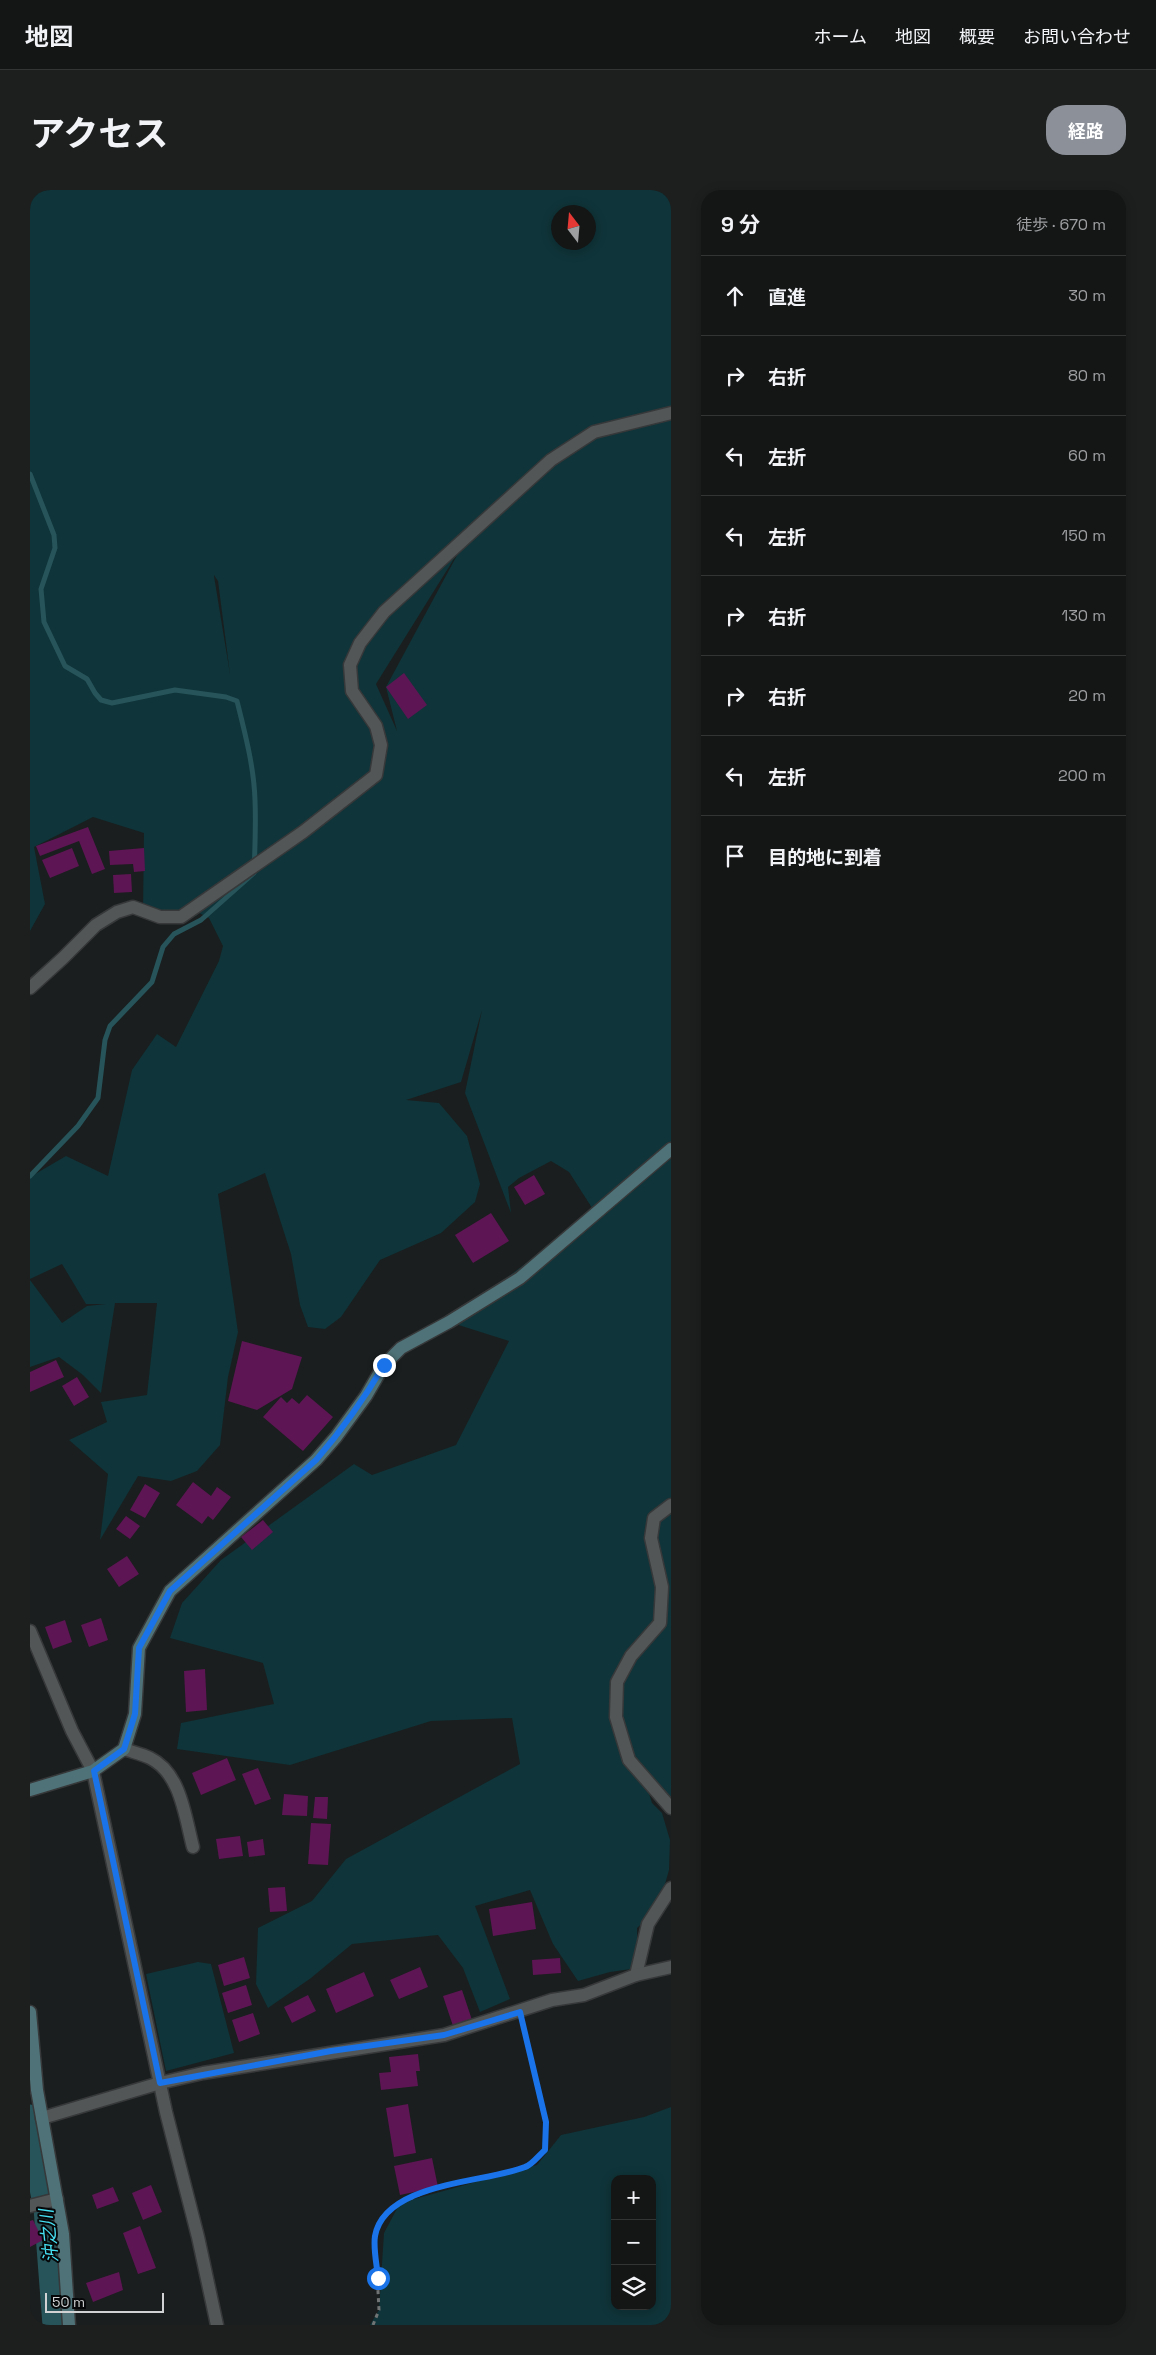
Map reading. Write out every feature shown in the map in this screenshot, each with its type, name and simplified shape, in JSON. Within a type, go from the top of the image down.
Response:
[{"type":"street","points":[[30,988],[96,925],[117,912],[133,908],[160,917],[180,917],[303,832],[376,775],[381,745],[376,726],[352,691],[350,665],[360,643],[384,612],[551,460],[594,432],[671,413]]},
{"type":"street","points":[[30,1790],[94,1771],[124,1749],[135,1714],[139,1648],[170,1591],[316,1460],[361,1403],[384,1365],[401,1348],[449,1322],[520,1278],[671,1149]]},
{"type":"street","points":[[671,1505],[654,1518],[651,1538],[662,1587],[660,1624],[631,1656],[617,1682],[616,1718],[629,1760],[671,1808]]},
{"type":"street","points":[[30,1631],[72,1730],[94,1771],[160,2083],[217,2325]]},
{"type":"street","points":[[124,1749],[151,1758],[165,1768],[176,1784],[193,1847]]},
{"type":"street","points":[[636,1975],[648,1924],[671,1888]]},
{"type":"street","points":[[42,2118],[160,2083],[331,2051],[444,2035],[520,2012],[552,2000],[584,1995],[636,1975],[671,1967]]},
{"type":"street","points":[[30,2012],[37,2090],[63,2234],[69,2325]]},
{"type":"street","points":[[30,2206],[57,2199]]},
{"type":"path","points":[[373,2325],[379,2310],[375,2236],[383,2216],[400,2203],[438,2187],[526,2167],[545,2150],[546,2122],[520,2012]]},
{"type":"shaded area","points":[[30,190],[671,190],[671,1807],[644,1777],[652,1803],[662,1813],[670,1840],[669,1870],[658,1909],[637,1928],[638,1968],[610,1972],[578,1981],[553,1944],[530,1890],[475,1906],[510,1999],[480,2012],[463,1968],[438,1935],[352,1944],[311,1978],[268,2008],[256,1984],[258,1928],[312,1901],[346,1859],[520,1764],[512,1718],[431,1721],[290,1765],[177,1749],[181,1723],[274,1704],[263,1663],[170,1638],[182,1603],[221,1560],[354,1464],[372,1475],[456,1445],[509,1341],[449,1322],[594,1211],[569,1172],[551,1161],[519,1178],[508,1187],[511,1213],[465,1093],[482,1010],[461,1082],[406,1100],[439,1103],[467,1136],[480,1184],[475,1202],[441,1233],[380,1260],[341,1317],[325,1329],[308,1327],[300,1305],[291,1254],[265,1173],[218,1194],[238,1332],[228,1377],[220,1445],[197,1471],[171,1481],[138,1476],[100,1540],[108,1474],[69,1440],[107,1422],[101,1402],[147,1395],[157,1303],[115,1303],[101,1393],[83,1375],[59,1357],[30,1367],[30,1280],[62,1323],[87,1306],[106,1304],[86,1304],[62,1264],[30,1279],[30,1177],[66,1156],[108,1176],[132,1070],[157,1034],[176,1047],[219,961],[223,946],[209,918],[199,913],[196,916],[143,911],[144,833],[93,817],[34,847],[45,904],[30,931]],"holes":[[[462,546],[386,687],[397,731],[376,684]],[[214,575],[218,581],[230,674]]]},
{"type":"shaded area","points":[[198,1962],[211,1964],[234,2053],[166,2071],[146,1974]]},
{"type":"shaded area","points":[[671,2107],[671,2325],[370,2325],[379,2310],[384,2233],[400,2203],[537,2165],[561,2135],[644,2117]]},
{"type":"building","points":[[404,673],[427,705],[408,719],[386,687]]},
{"type":"building","points":[[88,827],[105,869],[92,874],[79,841],[40,856],[36,846]]},
{"type":"building","points":[[72,848],[79,866],[50,878],[42,860]]},
{"type":"building","points":[[144,848],[145,871],[134,872],[133,864],[110,865],[109,851]]},
{"type":"building","points":[[131,874],[132,892],[114,893],[113,875]]},
{"type":"building","points":[[534,1175],[545,1194],[525,1205],[514,1187]]},
{"type":"building","points":[[491,1213],[509,1241],[473,1263],[455,1235]]},
{"type":"building","points":[[242,1341],[302,1357],[292,1389],[257,1410],[228,1401]]},
{"type":"building","points":[[56,1360],[64,1377],[30,1392],[30,1372]]},
{"type":"building","points":[[77,1377],[89,1397],[74,1406],[62,1386]]},
{"type":"building","points":[[307,1395],[333,1417],[303,1451],[263,1417],[281,1397],[287,1403],[292,1398],[299,1404]]},
{"type":"building","points":[[193,1482],[211,1496],[217,1487],[231,1497],[213,1520],[208,1516],[202,1524],[176,1505]]},
{"type":"building","points":[[145,1484],[160,1493],[145,1518],[130,1510]]},
{"type":"building","points":[[126,1516],[140,1526],[130,1539],[116,1529]]},
{"type":"building","points":[[263,1520],[273,1532],[252,1550],[241,1537]]},
{"type":"building","points":[[127,1556],[139,1574],[119,1587],[107,1569]]},
{"type":"building","points":[[101,1618],[108,1640],[89,1647],[81,1625]]},
{"type":"building","points":[[65,1620],[72,1642],[53,1649],[45,1627]]},
{"type":"building","points":[[205,1669],[207,1710],[186,1712],[184,1671]]},
{"type":"building","points":[[227,1758],[236,1780],[201,1795],[192,1773]]},
{"type":"building","points":[[258,1768],[271,1799],[255,1805],[242,1774]]},
{"type":"building","points":[[284,1794],[308,1796],[307,1816],[282,1815]]},
{"type":"building","points":[[315,1797],[328,1797],[327,1819],[313,1818]]},
{"type":"building","points":[[311,1823],[331,1824],[328,1865],[308,1864]]},
{"type":"building","points":[[240,1836],[243,1856],[219,1859],[216,1839]]},
{"type":"building","points":[[263,1839],[265,1855],[249,1857],[247,1842]]},
{"type":"building","points":[[285,1887],[287,1911],[270,1912],[268,1888]]},
{"type":"building","points":[[532,1902],[536,1929],[493,1936],[489,1909]]},
{"type":"building","points":[[244,1957],[250,1978],[224,1986],[218,1965]]},
{"type":"building","points":[[560,1958],[561,1973],[533,1975],[532,1960]]},
{"type":"building","points":[[420,1967],[428,1987],[399,1999],[390,1980]]},
{"type":"building","points":[[364,1972],[374,1996],[336,2013],[326,1989]]},
{"type":"building","points":[[246,1985],[252,2005],[228,2013],[222,1993]]},
{"type":"building","points":[[462,1990],[472,2020],[453,2026],[443,1996]]},
{"type":"building","points":[[308,1995],[316,2011],[292,2023],[284,2007]]},
{"type":"building","points":[[253,2013],[260,2034],[239,2042],[232,2020]]},
{"type":"building","points":[[418,2054],[420,2071],[416,2071],[418,2086],[381,2090],[379,2073],[391,2072],[389,2057]]},
{"type":"building","points":[[408,2104],[416,2153],[394,2157],[386,2108]]},
{"type":"building","points":[[432,2158],[438,2187],[400,2195],[394,2166]]},
{"type":"building","points":[[151,2185],[162,2212],[143,2220],[132,2193]]},
{"type":"building","points":[[113,2187],[119,2201],[97,2209],[92,2195]]},
{"type":"building","points":[[33,2220],[43,2240],[30,2247],[30,2221]]},
{"type":"building","points":[[140,2226],[156,2268],[138,2274],[123,2233]]},
{"type":"building","points":[[119,2272],[123,2290],[93,2302],[86,2283]]},
{"type":"waterway","points":[[30,474],[54,535],[55,548],[41,589],[44,622],[65,666],[87,679],[101,700],[112,703],[175,690],[226,697],[237,701],[251,763],[255,818],[254,873],[201,920],[174,934],[163,947],[152,982],[110,1026],[105,1040],[98,1098],[78,1126],[30,1176]]},
{"type":"waterway","name":"沖之川","points":[[30,2119],[48,2208],[57,2325]]},
{"type":"route","points":[[378,2278],[375,2236],[383,2216],[400,2203],[438,2187],[526,2167],[545,2150],[546,2122],[520,2012],[444,2035],[331,2051],[203,2073],[160,2083],[94,1771],[124,1749],[135,1714],[139,1648],[170,1591],[316,1460],[336,1437],[366,1396],[384,1365]]}]
